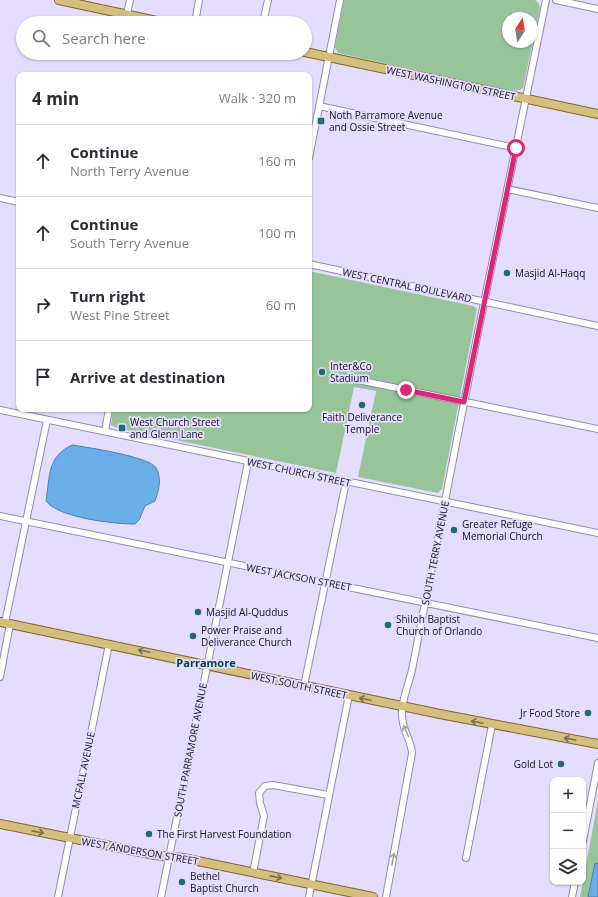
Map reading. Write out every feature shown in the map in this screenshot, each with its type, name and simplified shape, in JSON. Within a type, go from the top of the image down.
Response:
[{"type":"main road","points":[[59,0],[136,16]]},
{"type":"main road","name":"WEST WASHINGTON STREET","points":[[312,54],[598,114]]},
{"type":"main road","name":"WEST SOUTH STREET","points":[[5,623],[492,725],[598,744]]},
{"type":"main road","name":"WEST ANDERSON STREET","points":[[0,824],[373,897]]},
{"type":"street","points":[[128,14],[130,0]]},
{"type":"street","points":[[196,16],[199,0]]},
{"type":"street","points":[[265,16],[268,0]]},
{"type":"street","points":[[312,142],[340,0]]},
{"type":"street","name":"SOUTH TERRY AVENUE","points":[[386,897],[412,753],[411,744],[402,721],[403,706],[546,0]]},
{"type":"street","points":[[556,0],[598,9]]},
{"type":"street","points":[[319,106],[516,148]]},
{"type":"street","points":[[507,189],[598,208]]},
{"type":"street","points":[[0,198],[16,201]]},
{"type":"street","name":"WEST CENTRAL BOULEVARD","points":[[312,265],[598,326]]},
{"type":"street","points":[[353,379],[598,429]]},
{"type":"street","name":"WEST CHURCH STREET","points":[[0,410],[598,533]]},
{"type":"street","points":[[105,431],[108,412]]},
{"type":"street","points":[[0,677],[5,623],[47,420]]},
{"type":"street","name":"SOUTH PARRAMORE AVENUE","points":[[161,897],[248,462]]},
{"type":"street","points":[[304,686],[346,482]]},
{"type":"street","name":"WEST JACKSON STREET","points":[[0,516],[598,638]]},
{"type":"street","name":"MCFALL AVENUE","points":[[58,897],[109,644]]},
{"type":"street","points":[[309,897],[349,695]]},
{"type":"street","points":[[466,858],[492,725]]},
{"type":"street","points":[[586,825],[598,763]]},
{"type":"street","points":[[252,873],[264,816],[260,803],[260,793],[265,786],[277,785],[328,795]]},
{"type":"street","points":[[572,897],[574,885]]},
{"type":"green space","points":[[344,0],[535,0],[539,4],[540,8],[538,17],[538,12],[502,12],[502,48],[532,48],[523,88],[520,90],[511,91],[338,53],[335,47]]},
{"type":"green space","points":[[312,272],[473,306],[477,309],[442,489],[438,493],[358,477],[376,391],[354,387],[336,473],[117,428],[111,425],[113,412],[312,412]]},
{"type":"green space","points":[[598,801],[598,897],[580,897],[582,885],[586,885],[586,865]]},
{"type":"water","points":[[72,445],[131,456],[152,464],[156,468],[159,476],[159,484],[155,501],[145,506],[139,520],[135,524],[114,523],[74,516],[62,512],[46,501],[49,475],[54,461],[58,455]]},
{"type":"water","points":[[595,863],[598,864],[598,897],[588,897]]},
{"type":"place","name":"Noth Parramore Avenue and Ossie Street","points":[[321,121]]},
{"type":"place","name":"Masjid Al-Haqq","points":[[507,273]]},
{"type":"place","name":"Inter&Co Stadium","points":[[322,372]]},
{"type":"place","name":"Faith Deliverance Temple","points":[[362,405]]},
{"type":"place","name":"West Church Street and Glenn Lane","points":[[122,428]]},
{"type":"place","name":"Greater Refuge Memorial Church","points":[[454,530]]},
{"type":"place","name":"Masjid Al-Quddus","points":[[198,612]]},
{"type":"place","name":"Shiloh Baptist Church of Orlando","points":[[388,625]]},
{"type":"place","name":"Power Praise and Deliverance Church","points":[[193,636]]},
{"type":"place","name":"Jr Food Store","points":[[588,713]]},
{"type":"place","name":"Gold Lot","points":[[561,764]]},
{"type":"place","name":"The First Harvest Foundation","points":[[149,834]]},
{"type":"place","name":"Bethel Baptist Church","points":[[182,882]]},
{"type":"district","name":"Parramore","points":[[206,663]]},
{"type":"route","points":[[406,390],[464,402],[516,148]]}]
